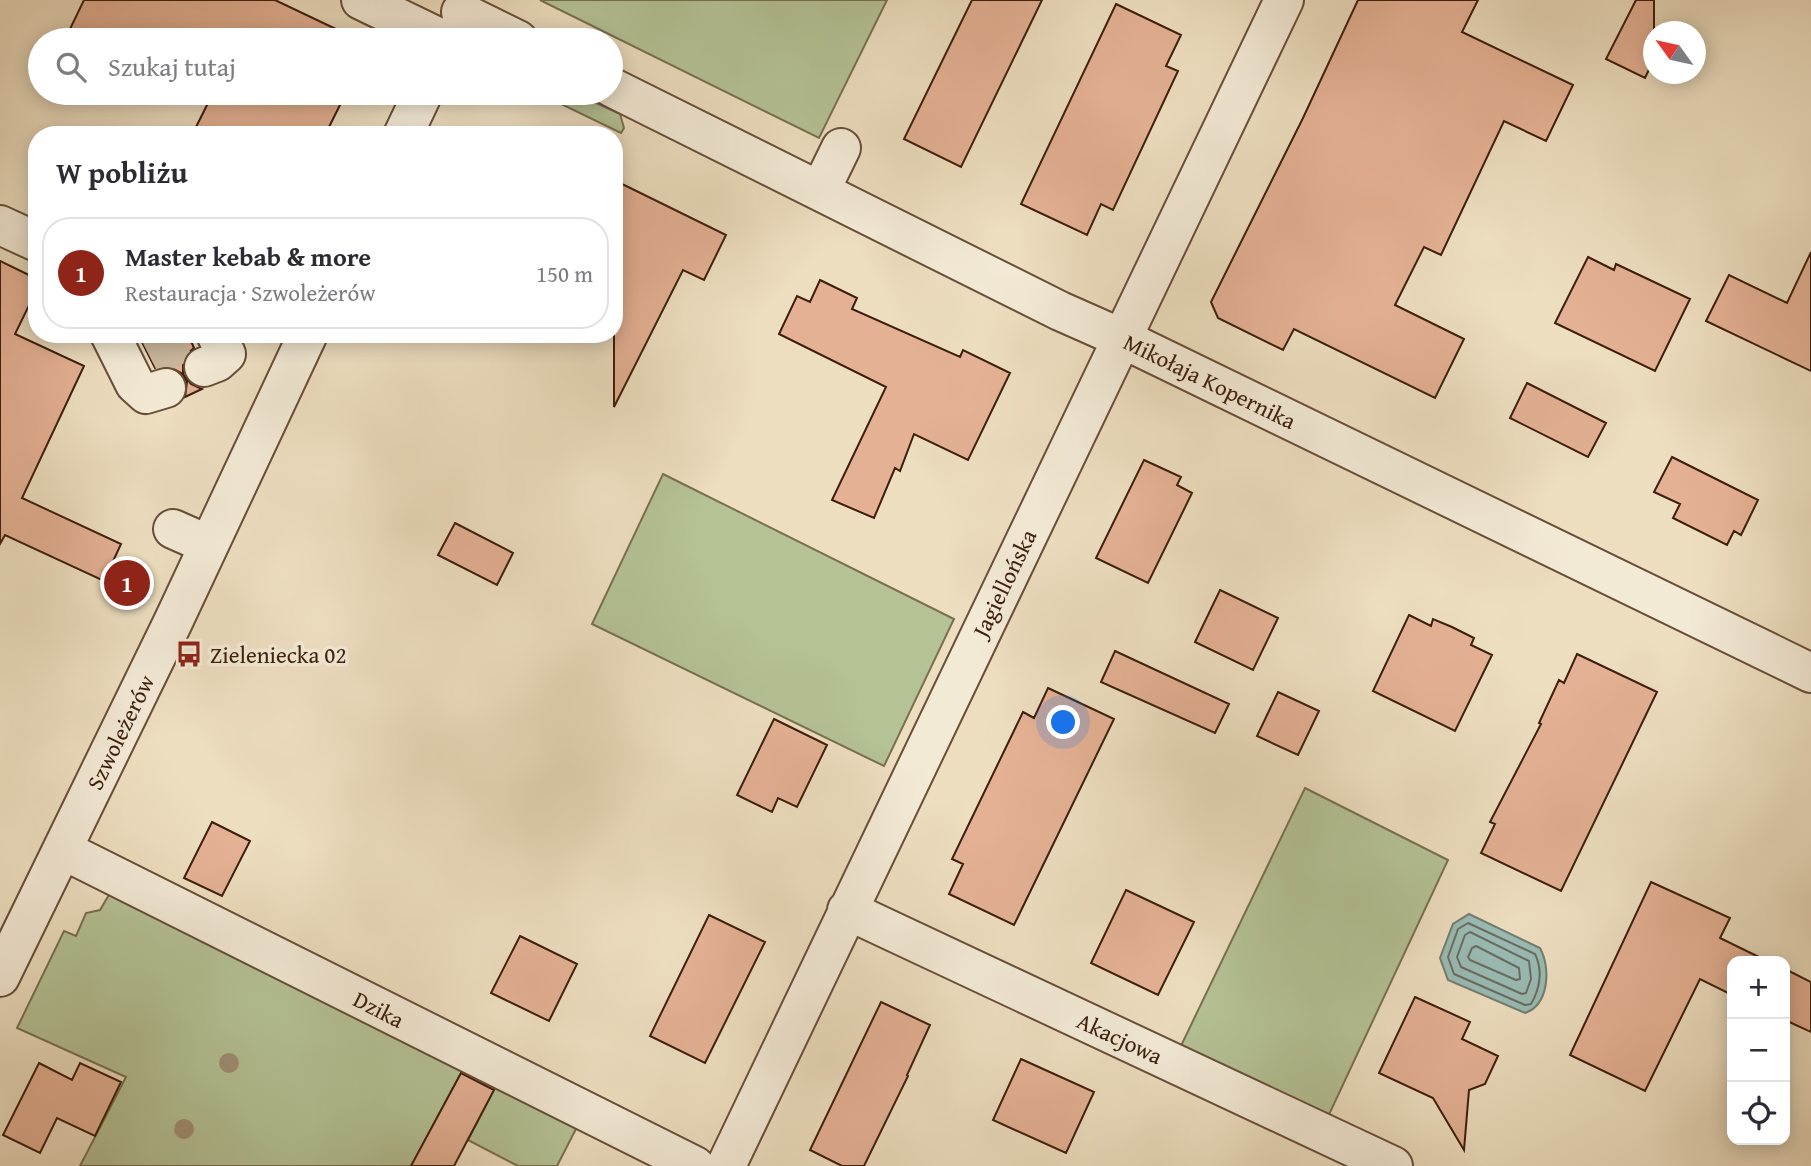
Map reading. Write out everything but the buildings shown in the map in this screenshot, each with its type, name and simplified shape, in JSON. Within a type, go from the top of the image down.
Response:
[{"type":"street","name":"Jagiellońska","points":[[726,1166],[1284,0]]},
{"type":"street","points":[[378,8],[473,28]]},
{"type":"street","name":"Mikołaja Kopernika","points":[[623,93],[1060,311],[1121,338],[1811,673]]},
{"type":"street","points":[[407,126],[417,105]]},
{"type":"street","points":[[820,191],[841,148]]},
{"type":"street","points":[[0,225],[28,238]]},
{"type":"street","points":[[119,343],[148,373]]},
{"type":"street","name":"Szwoleżerów","points":[[1,974],[209,545],[294,343]]},
{"type":"street","points":[[173,529],[209,545]]},
{"type":"street","name":"Dzika","points":[[63,850],[695,1166]]},
{"type":"street","name":"Akacjowa","points":[[847,910],[1393,1166]]},
{"type":"green space","points":[[540,0],[887,0],[819,138],[623,41],[623,28],[597,28]]},
{"type":"green space","points":[[563,105],[601,105],[620,114],[624,128],[623,130],[623,126],[607,126]]},
{"type":"green space","points":[[663,474],[954,619],[884,766],[592,624]]},
{"type":"green space","points":[[1305,788],[1448,860],[1326,1121],[1178,1052]]},
{"type":"green space","points":[[110,893],[577,1127],[557,1166],[518,1166],[468,1140],[495,1088],[462,1071],[411,1166],[80,1166],[126,1077],[17,1028],[64,931],[76,936],[86,913],[100,910]]},
{"type":"water","points":[[1469,914],[1540,948],[1546,965],[1546,985],[1533,1009],[1525,1013],[1448,980],[1440,958],[1453,924]]},
{"type":"tunnel","points":[[151,359],[182,343]]},
{"type":"place","name":"Master kebab & more","points":[[127,583]]},
{"type":"place","name":"Zieleniecka 02","points":[[189,654]]}]
